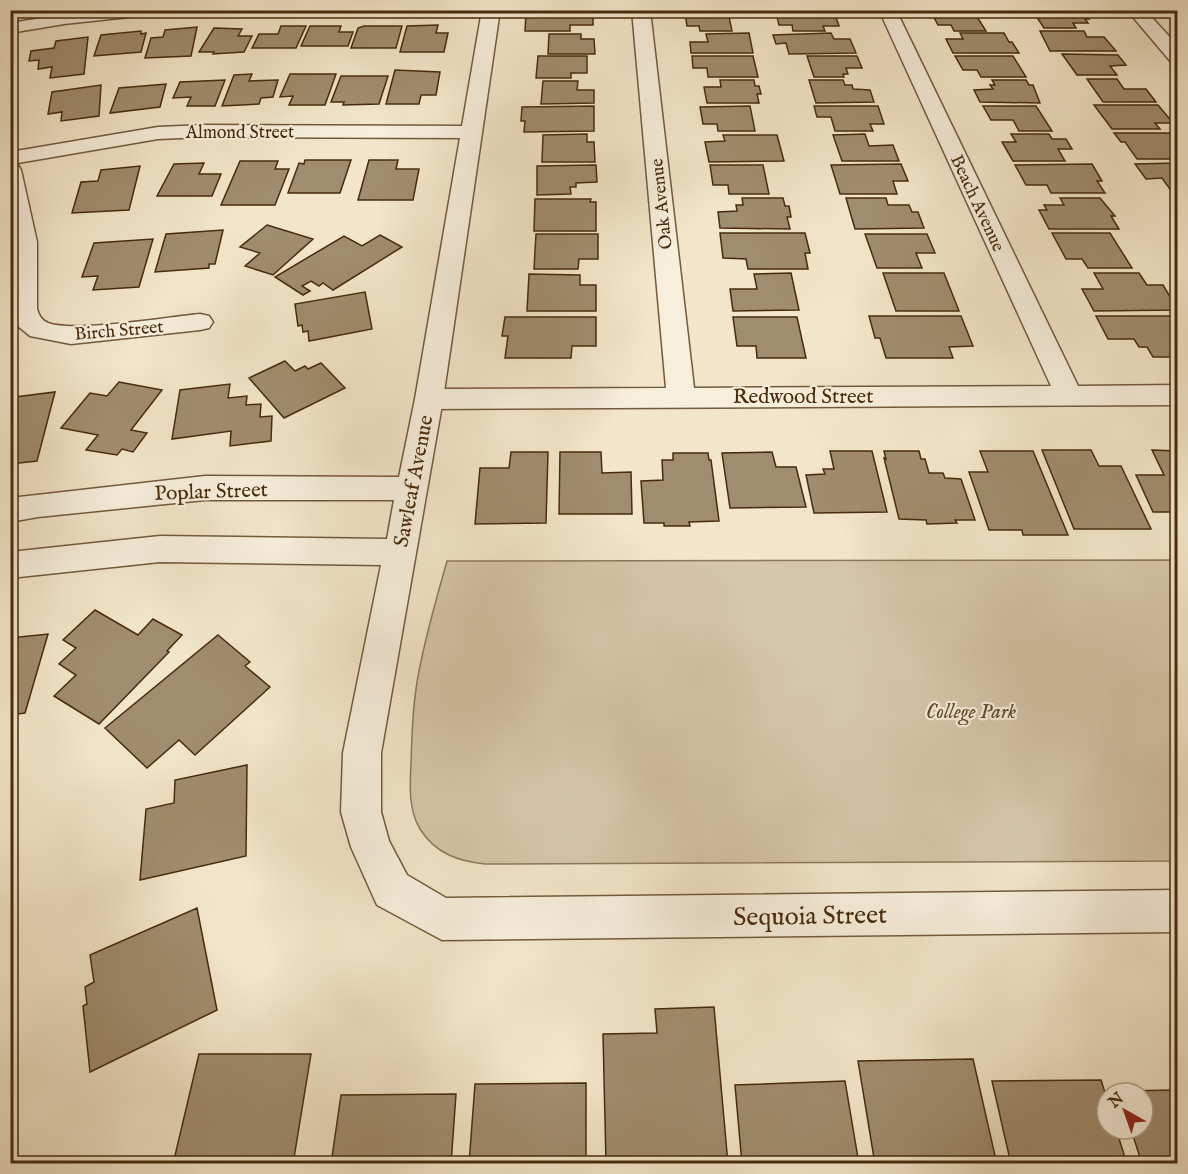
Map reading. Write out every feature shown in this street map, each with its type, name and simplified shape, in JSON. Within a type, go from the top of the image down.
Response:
[{"type":"street","points":[[10,28],[64,19],[148,10]]},
{"type":"street","name":"Sawleaf Avenue","points":[[442,919],[392,890],[371,847],[361,812],[362,753],[429,399],[492,10]]},
{"type":"street","name":"Oak Avenue","points":[[641,10],[681,396]]},
{"type":"street","name":"Beach Avenue","points":[[887,10],[1070,396]]},
{"type":"street","points":[[1136,10],[1178,58]]},
{"type":"street","name":"Almond Street","points":[[10,158],[158,133],[206,131],[472,132]]},
{"type":"street","name":"Birch Street","points":[[10,170],[25,242],[24,309],[28,321],[39,330],[71,335],[200,322]]},
{"type":"street","name":"Redwood Street","points":[[429,399],[1178,395]]},
{"type":"street","name":"Poplar Street","points":[[10,510],[38,505],[205,488],[412,489]]},
{"type":"street","points":[[10,565],[159,549],[400,552]]},
{"type":"street","name":"Sequoia Street","points":[[442,919],[1178,911]]},
{"type":"green space","name":"College Park","points":[[1177,560],[1177,861],[485,864],[466,861],[440,850],[426,838],[413,813],[410,779],[415,694],[425,643],[447,561]]},
{"type":"building","points":[[1032,10],[1082,10],[1089,19],[1085,19],[1088,23],[1073,23],[1076,28],[1044,28]]},
{"type":"building","points":[[593,12],[593,25],[570,25],[570,31],[525,31],[526,13]]},
{"type":"building","points":[[728,12],[732,31],[700,31],[699,26],[687,26],[685,13]]},
{"type":"building","points":[[834,12],[839,26],[823,26],[825,31],[793,31],[792,25],[779,25],[776,13]]},
{"type":"building","points":[[931,12],[974,12],[986,31],[954,31],[951,25],[938,25]]},
{"type":"building","points":[[438,25],[436,33],[448,33],[444,52],[400,52],[407,26]]},
{"type":"building","points":[[281,26],[306,26],[296,48],[252,48],[259,34],[278,34]]},
{"type":"building","points":[[310,26],[341,26],[339,32],[353,32],[348,46],[301,46]]},
{"type":"building","points":[[402,26],[396,48],[351,48],[358,28]]},
{"type":"building","points":[[197,27],[191,56],[145,58],[151,38],[163,37],[165,30]]},
{"type":"building","points":[[214,28],[242,29],[238,36],[252,36],[244,52],[213,54],[214,52],[199,52]]},
{"type":"building","points":[[141,31],[141,34],[146,33],[141,52],[94,56],[101,35]]},
{"type":"building","points":[[1040,31],[1084,31],[1087,37],[1104,37],[1116,51],[1050,51]]},
{"type":"building","points":[[749,33],[753,53],[691,53],[690,42],[708,42],[706,34]]},
{"type":"building","points":[[831,33],[834,39],[850,39],[856,53],[789,54],[786,43],[776,44],[773,35]]},
{"type":"building","points":[[960,33],[1004,33],[1019,53],[953,53],[946,39],[963,39]]},
{"type":"building","points":[[549,34],[581,34],[581,39],[594,39],[595,54],[548,54]]},
{"type":"building","points":[[88,37],[84,74],[50,78],[52,67],[38,69],[39,60],[29,61],[31,51],[54,48],[56,41]]},
{"type":"building","points":[[1062,54],[1118,55],[1126,65],[1110,66],[1117,75],[1077,75]]},
{"type":"building","points":[[538,56],[587,56],[587,73],[571,73],[571,78],[536,78]]},
{"type":"building","points":[[692,56],[753,56],[758,77],[708,77],[707,68],[693,68]]},
{"type":"building","points":[[807,56],[857,56],[862,68],[846,68],[848,74],[843,74],[844,77],[814,77]]},
{"type":"building","points":[[955,56],[1013,56],[1026,77],[981,77],[977,70],[963,70]]},
{"type":"building","points":[[395,70],[440,72],[436,95],[421,95],[419,104],[386,104]]},
{"type":"building","points":[[252,74],[249,81],[278,80],[273,97],[261,98],[259,104],[222,106],[234,75]]},
{"type":"building","points":[[290,74],[336,74],[325,105],[289,105],[293,96],[280,97]]},
{"type":"building","points":[[341,76],[388,76],[379,104],[343,105],[344,102],[331,102]]},
{"type":"building","points":[[1087,79],[1117,79],[1124,89],[1146,89],[1156,102],[1103,102]]},
{"type":"building","points":[[225,80],[215,106],[187,106],[191,97],[173,98],[180,82]]},
{"type":"building","points":[[720,80],[754,80],[761,94],[757,94],[759,103],[707,103],[704,87],[721,87]]},
{"type":"building","points":[[809,80],[843,80],[845,85],[852,85],[853,89],[870,90],[874,102],[816,103]]},
{"type":"building","points":[[992,80],[1026,80],[1029,85],[1033,85],[1040,103],[980,102],[974,90],[993,89],[990,85],[995,85]]},
{"type":"building","points":[[543,81],[578,81],[577,90],[594,90],[594,103],[541,104]]},
{"type":"building","points":[[166,84],[160,107],[110,113],[119,88]]},
{"type":"building","points":[[101,85],[99,116],[61,121],[62,112],[48,114],[52,92]]},
{"type":"building","points":[[1094,105],[1158,105],[1173,123],[1155,123],[1160,129],[1112,129]]},
{"type":"building","points":[[594,106],[594,131],[524,132],[525,121],[521,121],[522,107]]},
{"type":"building","points":[[750,106],[755,131],[718,131],[717,124],[703,124],[700,107]]},
{"type":"building","points":[[814,106],[878,106],[884,124],[870,124],[873,131],[835,131],[831,117],[817,117]]},
{"type":"building","points":[[983,106],[1036,106],[1052,131],[1019,131],[1013,120],[991,120]]},
{"type":"building","points":[[1114,133],[1170,133],[1178,142],[1178,159],[1137,159],[1125,142],[1121,142]]},
{"type":"building","points":[[587,134],[587,142],[594,142],[595,162],[542,162],[543,135]]},
{"type":"building","points":[[865,134],[869,146],[893,145],[899,161],[842,161],[833,135]]},
{"type":"building","points":[[1011,134],[1049,134],[1052,139],[1066,139],[1072,149],[1058,149],[1065,161],[1013,161],[1002,142],[1016,142]]},
{"type":"building","points":[[723,135],[777,135],[784,161],[709,162],[705,142],[725,141]]},
{"type":"building","points":[[305,160],[351,160],[340,193],[288,193],[299,163],[304,164]]},
{"type":"building","points":[[369,160],[398,160],[396,169],[419,169],[413,200],[358,200]]},
{"type":"building","points":[[240,161],[278,161],[275,169],[289,169],[275,205],[221,205]]},
{"type":"building","points":[[204,163],[199,174],[221,174],[212,196],[157,196],[174,164]]},
{"type":"building","points":[[1178,163],[1178,192],[1172,192],[1162,178],[1146,179],[1135,164]]},
{"type":"building","points":[[901,164],[908,181],[893,181],[897,194],[840,194],[831,165]]},
{"type":"building","points":[[1092,164],[1102,181],[1097,181],[1105,193],[1051,193],[1047,185],[1026,185],[1015,165]]},
{"type":"building","points":[[596,165],[597,182],[576,183],[576,187],[570,187],[571,194],[537,195],[537,166]]},
{"type":"building","points":[[710,165],[763,165],[769,194],[729,194],[728,185],[713,185]]},
{"type":"building","points":[[140,166],[129,210],[72,213],[81,182],[98,181],[101,170]]},
{"type":"building","points":[[742,198],[783,198],[785,206],[789,206],[791,217],[787,217],[790,229],[720,228],[718,212],[737,211],[736,205],[743,205]]},
{"type":"building","points":[[846,198],[886,198],[888,205],[909,205],[912,212],[918,212],[924,228],[855,229]]},
{"type":"building","points":[[1060,198],[1100,198],[1115,216],[1111,216],[1119,229],[1049,229],[1039,210],[1047,210],[1044,205],[1064,205]]},
{"type":"building","points":[[535,199],[591,199],[590,202],[596,202],[596,231],[534,231]]},
{"type":"building","points":[[267,225],[313,239],[273,275],[245,266],[260,253],[240,247]]},
{"type":"building","points":[[223,230],[215,264],[209,264],[209,268],[155,272],[166,234]]},
{"type":"building","points":[[720,233],[805,233],[810,253],[805,253],[808,269],[748,269],[746,259],[723,258]]},
{"type":"building","points":[[1052,233],[1110,233],[1132,268],[1088,268],[1082,259],[1066,259]]},
{"type":"building","points":[[536,234],[598,234],[598,259],[579,259],[578,269],[534,269]]},
{"type":"building","points":[[865,234],[927,234],[935,253],[916,253],[922,268],[877,268]]},
{"type":"building","points":[[380,235],[402,247],[333,290],[323,283],[319,286],[311,281],[302,286],[310,291],[303,295],[275,277],[344,236],[362,246]]},
{"type":"building","points":[[153,239],[139,287],[93,290],[98,276],[82,277],[94,243]]},
{"type":"building","points":[[791,273],[799,310],[733,311],[730,289],[757,289],[754,274]]},
{"type":"building","points":[[883,273],[944,273],[959,311],[896,311]]},
{"type":"building","points":[[1094,273],[1139,273],[1147,285],[1163,285],[1178,310],[1094,311],[1082,289],[1103,289]]},
{"type":"building","points":[[529,274],[580,275],[580,285],[596,285],[596,311],[527,311]]},
{"type":"building","points":[[365,292],[372,329],[309,341],[308,331],[303,332],[302,325],[298,326],[295,304]]},
{"type":"building","points":[[869,316],[961,316],[973,346],[949,347],[953,358],[886,358],[880,338],[875,338]]},
{"type":"building","points":[[1096,316],[1175,316],[1178,319],[1178,357],[1153,357],[1147,347],[1139,347],[1134,339],[1108,339]]},
{"type":"building","points":[[505,317],[596,317],[596,346],[572,346],[571,358],[505,358],[508,336],[502,336]]},
{"type":"building","points":[[733,317],[797,317],[806,358],[757,358],[756,346],[737,346]]},
{"type":"building","points":[[285,361],[295,371],[305,366],[308,369],[321,363],[345,388],[284,418],[249,378]]},
{"type":"building","points":[[119,382],[162,390],[131,430],[147,433],[133,452],[122,449],[117,455],[86,450],[98,435],[61,428],[90,393],[107,396]]},
{"type":"building","points":[[230,384],[228,398],[247,396],[246,405],[261,404],[260,417],[272,416],[271,441],[230,446],[231,431],[172,439],[180,390]]},
{"type":"building","points":[[55,392],[37,461],[10,464],[10,410],[15,397]]},
{"type":"building","points":[[1042,450],[1091,450],[1099,466],[1121,466],[1151,529],[1074,529]]},
{"type":"building","points":[[1152,450],[1178,451],[1178,512],[1153,512],[1136,475],[1164,475]]},
{"type":"building","points":[[830,451],[872,451],[887,512],[814,513],[806,475],[825,474],[823,469],[834,469]]},
{"type":"building","points":[[884,451],[919,451],[921,459],[925,459],[929,473],[943,473],[945,478],[961,479],[975,520],[927,524],[926,520],[899,519]]},
{"type":"building","points":[[980,451],[1033,451],[1068,535],[1023,535],[1022,530],[989,530],[969,472],[988,472]]},
{"type":"building","points":[[511,452],[548,452],[546,523],[475,524],[480,468],[509,468]]},
{"type":"building","points":[[560,452],[601,452],[602,473],[631,472],[632,514],[559,514]]},
{"type":"building","points":[[772,452],[776,467],[796,467],[806,507],[730,508],[722,453]]},
{"type":"building","points":[[673,453],[708,453],[709,460],[711,460],[719,521],[689,522],[690,526],[644,523],[641,481],[663,480],[662,460],[673,460]]},
{"type":"building","points":[[95,610],[138,635],[153,619],[182,635],[167,651],[169,652],[99,724],[54,696],[76,675],[59,664],[76,648],[63,640]]},
{"type":"building","points":[[48,634],[25,713],[10,715],[10,638]]},
{"type":"building","points":[[218,635],[250,662],[245,666],[270,687],[195,755],[179,740],[147,768],[105,728]]},
{"type":"building","points":[[247,765],[246,856],[140,880],[146,809],[174,803],[175,780]]},
{"type":"building","points":[[197,908],[217,1010],[90,1072],[83,1006],[87,1004],[85,987],[94,982],[90,955]]},
{"type":"building","points":[[714,1007],[728,1164],[606,1164],[603,1034],[657,1033],[655,1009]]},
{"type":"building","points":[[199,1054],[311,1054],[293,1164],[173,1164]]},
{"type":"building","points":[[973,1059],[996,1160],[964,1160],[965,1164],[875,1164],[858,1061]]},
{"type":"building","points":[[1101,1080],[1095,1081],[1095,1141],[1120,1141],[1127,1164],[1011,1164],[992,1081]]},
{"type":"building","points":[[845,1081],[859,1164],[742,1164],[735,1085]]},
{"type":"building","points":[[586,1083],[586,1164],[469,1164],[475,1084]]},
{"type":"building","points":[[1155,1090],[1178,1090],[1178,1164],[1142,1164],[1135,1141],[1155,1141]]},
{"type":"building","points":[[456,1094],[451,1164],[331,1164],[341,1095]]}]
